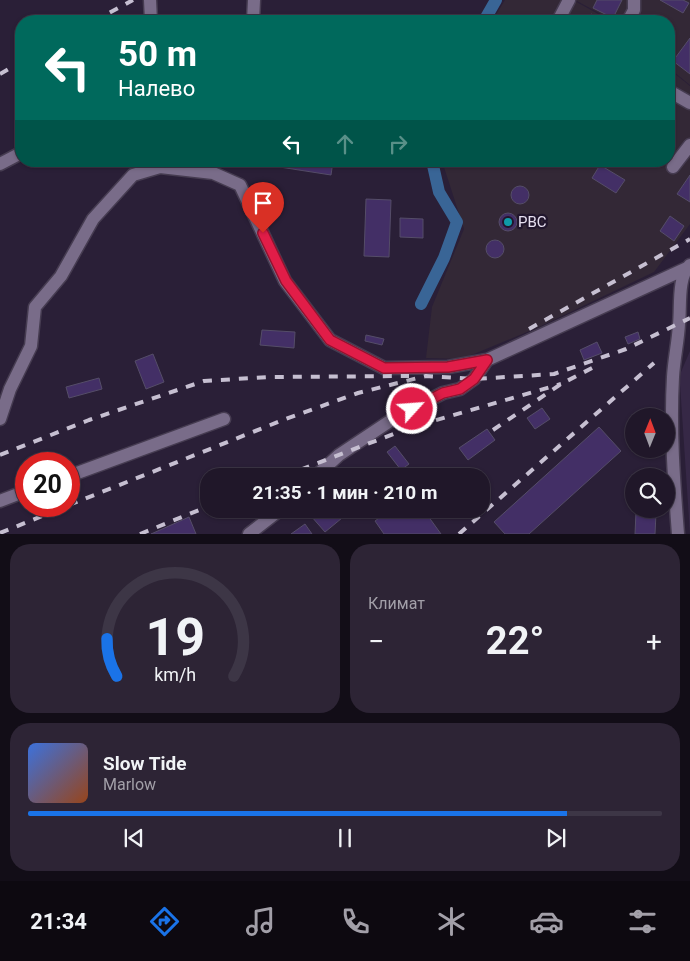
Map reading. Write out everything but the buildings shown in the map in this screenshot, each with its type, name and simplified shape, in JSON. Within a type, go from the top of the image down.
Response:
[{"type":"street","points":[[150,0],[151,15]]},
{"type":"street","points":[[253,15],[254,0]]},
{"type":"street","points":[[561,15],[569,0]]},
{"type":"street","points":[[631,15],[634,10],[634,0]]},
{"type":"street","points":[[675,94],[690,103]]},
{"type":"street","points":[[675,164],[690,145]]},
{"type":"street","points":[[0,164],[15,156]]},
{"type":"street","points":[[0,419],[10,389],[31,346],[35,307],[61,276],[93,219],[133,174],[160,167],[213,173],[240,186],[286,281],[330,340],[384,368],[448,367],[487,360],[688,267]]},
{"type":"street","points":[[678,534],[674,480],[673,376],[680,324],[681,286],[688,267]]},
{"type":"street","points":[[325,468],[339,455],[396,416],[443,393],[460,389],[474,379],[487,360]]},
{"type":"street","points":[[80,472],[224,419]]},
{"type":"street","points":[[0,501],[15,495]]},
{"type":"street","points":[[249,534],[269,518]]},
{"type":"shaded area","points":[[505,0],[573,0],[600,15],[496,15]]},
{"type":"shaded area","points":[[575,0],[690,0],[690,85],[675,73],[675,15],[603,15]]},
{"type":"shaded area","points":[[675,74],[690,86],[690,224],[654,272],[539,327],[462,359],[426,358],[432,307],[464,229],[444,167],[675,167]]},
{"type":"shaded area","points":[[690,351],[690,534],[680,384],[681,372]]},
{"type":"waterway","points":[[487,15],[496,0]]},
{"type":"waterway","points":[[421,304],[444,258],[457,222],[439,192],[433,167]]},
{"type":"railway","points":[[105,15],[133,0]]},
{"type":"railway","points":[[0,74],[15,65]]},
{"type":"railway","points":[[529,329],[690,239]]},
{"type":"railway","points":[[80,501],[283,420],[358,393],[426,376],[474,379],[554,374],[626,349],[690,318]]},
{"type":"railway","points":[[459,534],[654,363]]},
{"type":"railway","points":[[493,430],[561,384],[596,366]]},
{"type":"railway","points":[[0,455],[89,420],[204,381],[268,377],[409,376]]},
{"type":"railway","points":[[305,468],[409,428],[561,384]]},
{"type":"railway","points":[[140,534],[200,510]]},
{"type":"railway","points":[[0,533],[40,517]]},
{"type":"place","name":"РВС","points":[[508,222]]},
{"type":"route","points":[[263,233],[286,281],[330,340],[384,368],[448,367],[487,360],[474,379],[460,389],[443,393],[412,409]]}]
